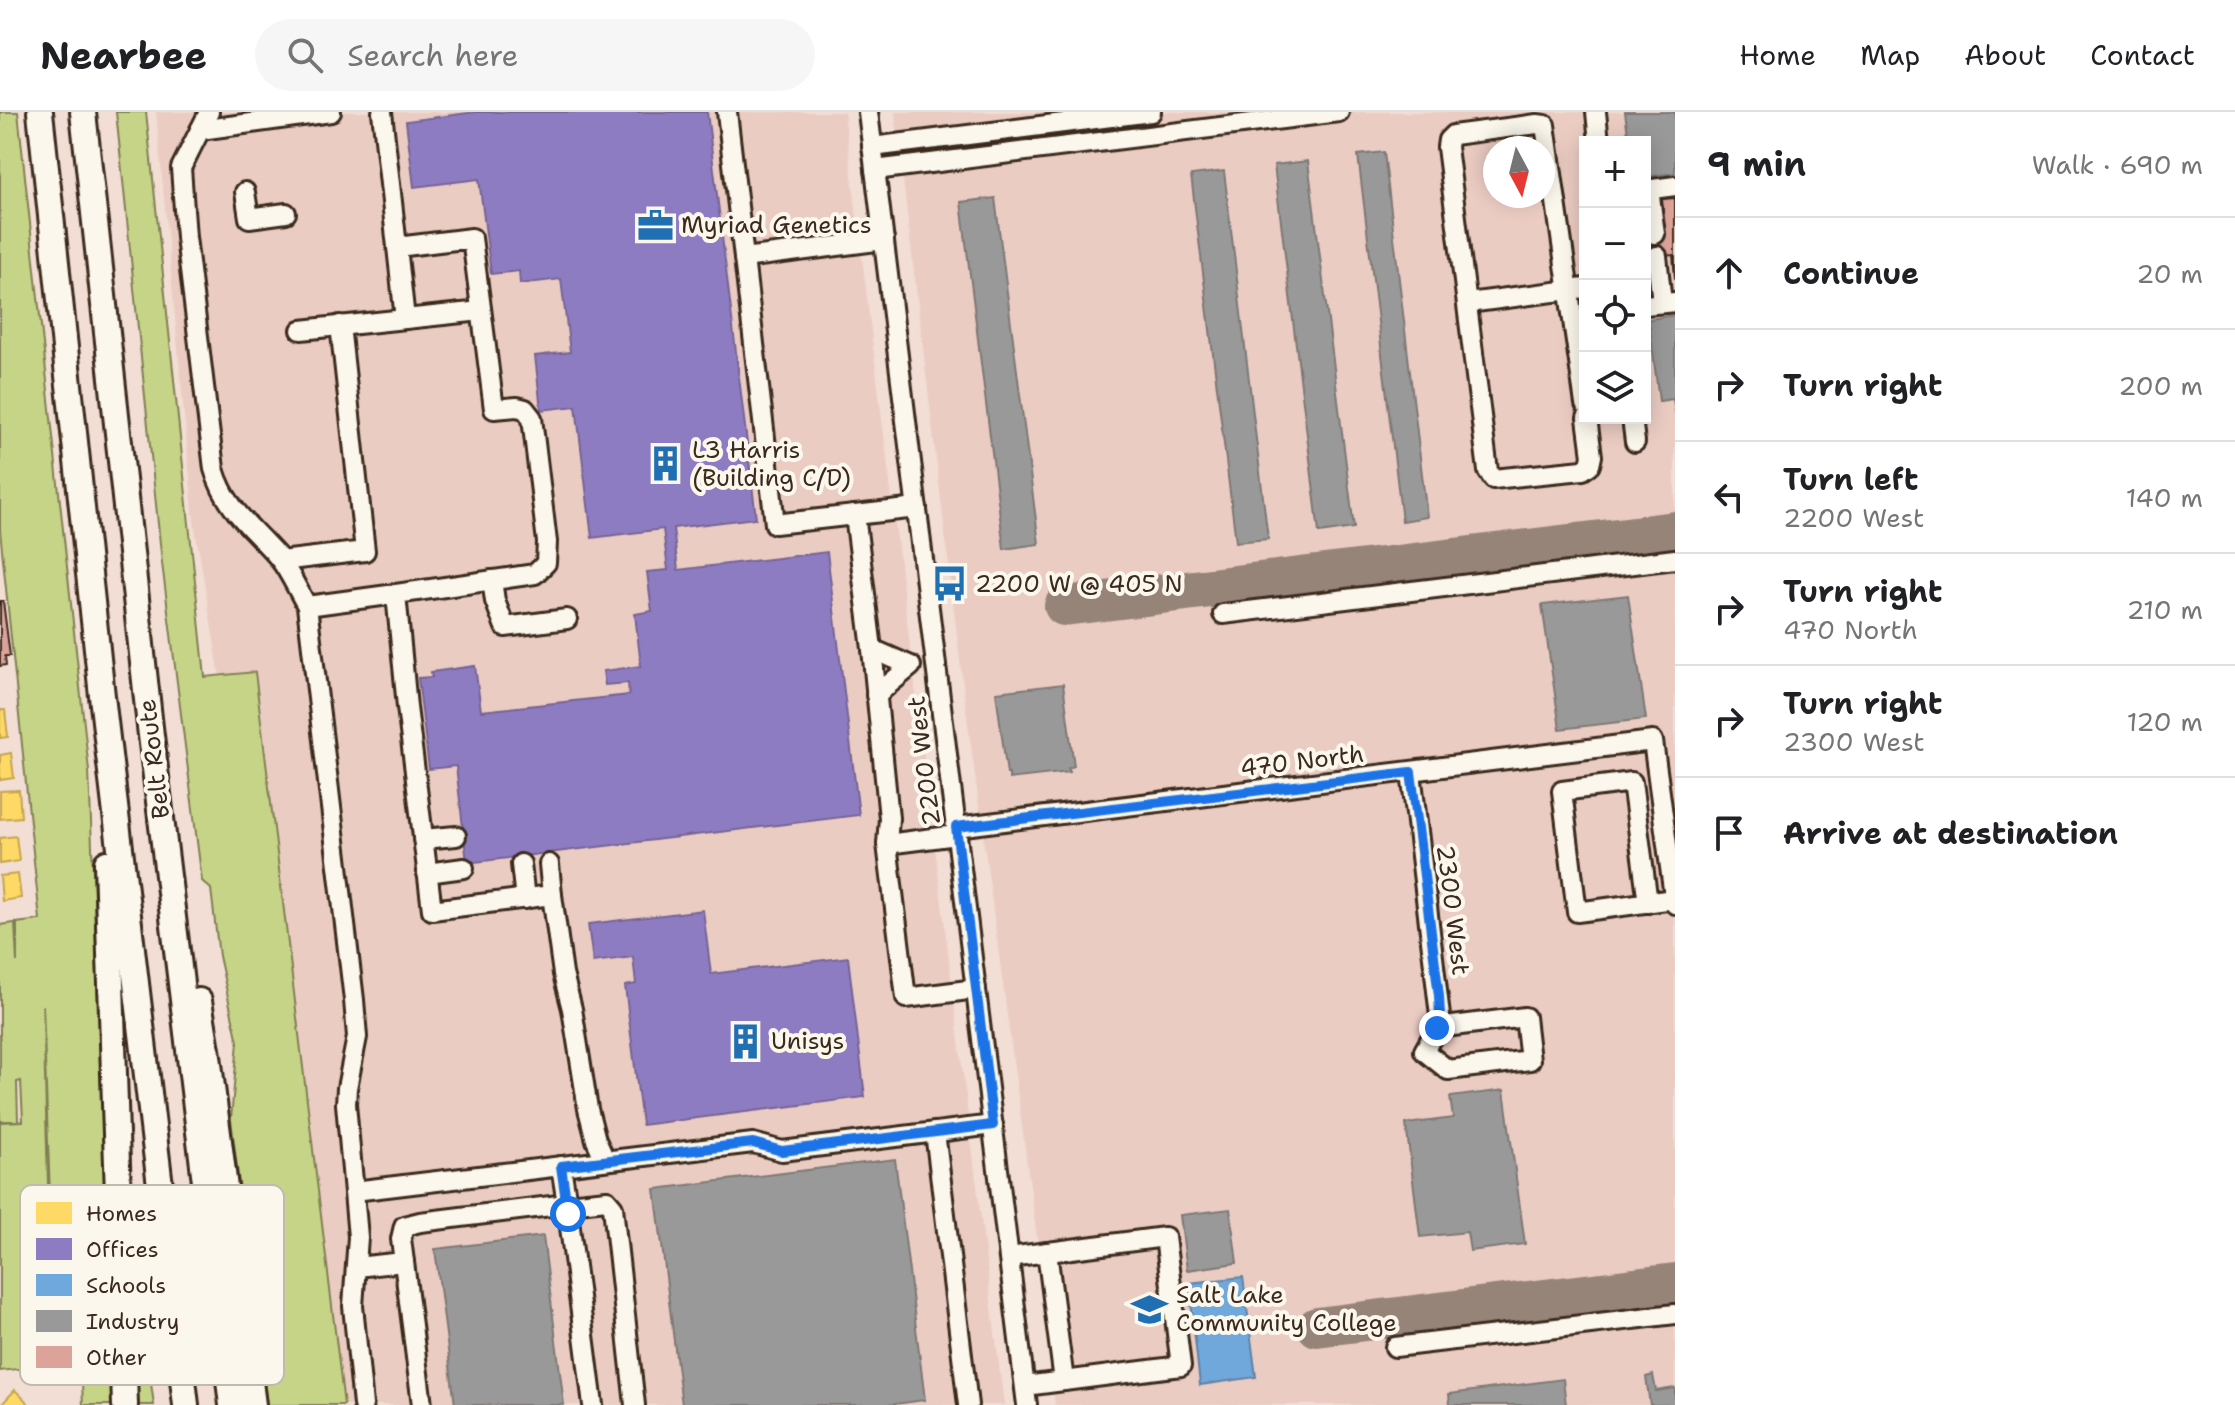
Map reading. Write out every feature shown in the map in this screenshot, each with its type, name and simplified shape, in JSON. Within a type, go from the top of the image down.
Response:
[{"type":"highway","name":"Belt Route","points":[[40,112],[102,696],[160,1185]]},
{"type":"highway","name":"Belt Route","points":[[83,112],[150,727],[205,1185]]},
{"type":"highway","points":[[102,696],[118,1185]]},
{"type":"highway","points":[[150,727],[208,1056],[225,1185]]},
{"type":"highway","points":[[124,1385],[125,1405]]},
{"type":"highway","name":"Belt Route","points":[[184,1385],[186,1405]]},
{"type":"highway","name":"Belt Route","points":[[230,1385],[232,1405]]},
{"type":"highway","points":[[250,1385],[253,1405]]},
{"type":"street","points":[[209,112],[181,168],[186,237],[214,469],[220,491],[232,509],[281,561],[307,606],[354,1000],[357,1037],[346,1104],[358,1237],[353,1306],[363,1405]]},
{"type":"street","points":[[200,130],[331,112]]},
{"type":"street","points":[[382,112],[405,319]]},
{"type":"street","points":[[727,112],[775,524],[917,508]]},
{"type":"street","name":"2200 West","points":[[868,112],[1026,1400]]},
{"type":"street","points":[[872,147],[1151,112]]},
{"type":"street","points":[[875,170],[1339,112]]},
{"type":"street","points":[[1596,112],[1598,136]]},
{"type":"street","points":[[1581,352],[1577,289],[1545,125],[1498,121],[1453,135],[1448,140],[1488,471],[1493,479],[1583,470],[1590,465],[1592,456],[1588,424]]},
{"type":"street","points":[[1651,189],[1675,186]]},
{"type":"street","points":[[245,192],[249,218],[286,213]]},
{"type":"street","points":[[1650,208],[1655,234]]},
{"type":"street","points":[[307,606],[535,574],[546,563],[547,542],[532,418],[525,409],[517,407],[494,409],[472,238],[397,247]]},
{"type":"street","points":[[744,258],[884,240]]},
{"type":"street","points":[[1657,256],[1661,303]]},
{"type":"street","points":[[1468,303],[1577,289]]},
{"type":"street","points":[[301,330],[481,311]]},
{"type":"street","points":[[281,561],[365,551],[340,325]]},
{"type":"street","points":[[1633,424],[1635,442]]},
{"type":"street","points":[[855,515],[872,649],[889,818],[887,844],[906,998],[976,989]]},
{"type":"street","points":[[1223,614],[1675,559]]},
{"type":"street","points":[[492,580],[495,601],[505,627],[567,619]]},
{"type":"street","points":[[396,594],[432,910],[552,895]]},
{"type":"street","points":[[872,649],[911,666],[936,664]]},
{"type":"street","points":[[876,695],[911,666]]},
{"type":"street","name":"470 North","points":[[887,844],[957,831],[1653,741],[1675,902]]},
{"type":"street","name":"2300 West","points":[[1411,772],[1440,1016],[1424,1051],[1448,1070],[1530,1060],[1525,1017],[1437,1028]]},
{"type":"street","points":[[1648,903],[1632,782],[1562,791],[1577,912],[1675,902]]},
{"type":"street","points":[[423,839],[456,836]]},
{"type":"street","points":[[521,864],[525,899]]},
{"type":"street","points":[[549,864],[563,974],[577,1031],[588,1109],[605,1160]]},
{"type":"street","points":[[427,873],[464,868]]},
{"type":"street","points":[[354,1191],[753,1143],[782,1151],[993,1125]]},
{"type":"street","points":[[935,1132],[968,1405]]},
{"type":"street","points":[[561,1166],[593,1405]]},
{"type":"street","points":[[422,1405],[401,1239],[404,1226],[607,1200],[613,1207],[635,1405]]},
{"type":"street","points":[[1009,1257],[1165,1237],[1181,1366],[1064,1381],[1026,1400]]},
{"type":"street","points":[[1047,1252],[1064,1381]]},
{"type":"street","points":[[356,1267],[404,1262]]},
{"type":"street","points":[[1395,1347],[1675,1314]]},
{"type":"shaded area","points":[[156,112],[844,112],[1004,1405],[329,1405],[278,1021],[194,522]]},
{"type":"shaded area","points":[[895,112],[1675,112],[1675,1405],[1055,1405],[1037,1238],[964,694]]},
{"type":"green space","points":[[0,112],[18,112],[89,771],[105,1185],[50,1185],[43,1005],[48,1185],[20,1185],[20,1369],[0,1371],[0,1122],[23,1121],[21,1081],[17,1082],[18,1121],[0,1121],[0,925],[15,923],[17,962],[17,923],[40,920],[0,530]]},
{"type":"green space","points":[[116,112],[146,112],[205,677],[255,672],[344,1405],[267,1405],[264,1385],[284,1385],[284,1185],[239,1185],[231,1119],[238,1042],[219,956],[211,889],[202,881],[162,563]]},
{"type":"green space","points":[[82,1385],[113,1385],[114,1405],[83,1405]]},
{"type":"green space","points":[[136,1385],[151,1385],[154,1405],[137,1405]]},
{"type":"building: Homes","points":[[0,710],[5,710],[8,737],[0,738]]},
{"type":"building: Homes","points":[[11,753],[14,778],[0,780],[0,755]]},
{"type":"building: Homes","points":[[19,790],[21,817],[0,819],[0,791]]},
{"type":"building: Homes","points":[[16,836],[19,861],[0,864],[0,838]]},
{"type":"building: Homes","points":[[18,874],[21,898],[2,901],[0,876]]},
{"type":"building: Homes","points":[[15,1390],[30,1405],[1,1405]]},
{"type":"building: Offices","name":"L3 Harris (Building C/D)","points":[[476,112],[707,112],[756,518],[673,528],[678,570],[827,552],[859,815],[467,863],[456,766],[429,769],[418,678],[432,677],[431,672],[475,666],[481,711],[629,695],[628,683],[605,685],[603,671],[641,666],[635,614],[652,611],[647,572],[668,570],[663,529],[592,538],[576,406],[541,410],[535,356],[570,352],[561,279],[520,284],[519,271],[491,274],[479,179],[414,187],[406,121]]},
{"type":"building: Offices","name":"Unisys","points":[[703,910],[711,974],[848,957],[865,1097],[642,1125],[625,986],[636,984],[633,957],[593,962],[588,924]]},
{"type":"building: Schools","points":[[1243,1277],[1256,1377],[1200,1385],[1189,1283]]},
{"type":"building: Industry","points":[[1625,112],[1675,112],[1675,173],[1651,176],[1651,136],[1628,136]]},
{"type":"building: Industry","points":[[1384,152],[1427,517],[1402,521],[1358,155]]},
{"type":"building: Industry","points":[[1308,161],[1354,528],[1319,533],[1274,165]]},
{"type":"building: Industry","points":[[1224,171],[1268,539],[1236,542],[1191,175]]},
{"type":"building: Industry","points":[[995,198],[1039,544],[1004,549],[961,202]]},
{"type":"building: Industry","points":[[1675,315],[1675,412],[1673,399],[1659,401],[1651,319]]},
{"type":"building: Industry","points":[[1628,595],[1646,719],[1560,729],[1542,605]]},
{"type":"building: Industry","points":[[1063,684],[1074,766],[1068,768],[1070,772],[1009,779],[996,692]]},
{"type":"building: Industry","points":[[1504,1090],[1525,1244],[1470,1251],[1467,1232],[1420,1237],[1406,1124],[1453,1118],[1450,1097]]},
{"type":"building: Industry","points":[[895,1159],[925,1400],[888,1405],[682,1405],[655,1189]]},
{"type":"building: Industry","points":[[1230,1209],[1237,1263],[1187,1270],[1180,1215]]},
{"type":"building: Industry","points":[[543,1236],[564,1405],[455,1405],[435,1249]]},
{"type":"building: Industry","points":[[1653,1375],[1656,1391],[1675,1388],[1675,1405],[1650,1405],[1646,1377]]},
{"type":"building: Industry","points":[[1563,1379],[1566,1405],[1450,1405],[1449,1394]]},
{"type":"building: Other","points":[[1675,198],[1675,279],[1673,255],[1651,257],[1651,234],[1665,233],[1662,199]]},
{"type":"building: Other","points":[[0,601],[3,601],[10,656],[5,656],[6,665],[0,666]]},
{"type":"taxiway","points":[[1064,606],[1675,531]]},
{"type":"taxiway","points":[[1317,1327],[1675,1283]]},
{"type":"place","name":"Myriad Genetics","points":[[655,225]]},
{"type":"place","name":"L3 Harris (Building C/D)","points":[[666,464]]},
{"type":"place","name":"2200 W @ 405 N","points":[[949,584]]},
{"type":"place","name":"Unisys","points":[[745,1041]]},
{"type":"place","name":"Salt Lake Community College","points":[[1150,1309]]},
{"type":"route","points":[[568,1214],[561,1166],[753,1143],[782,1151],[993,1125],[956,827],[1411,772],[1439,996],[1437,1028]]}]
